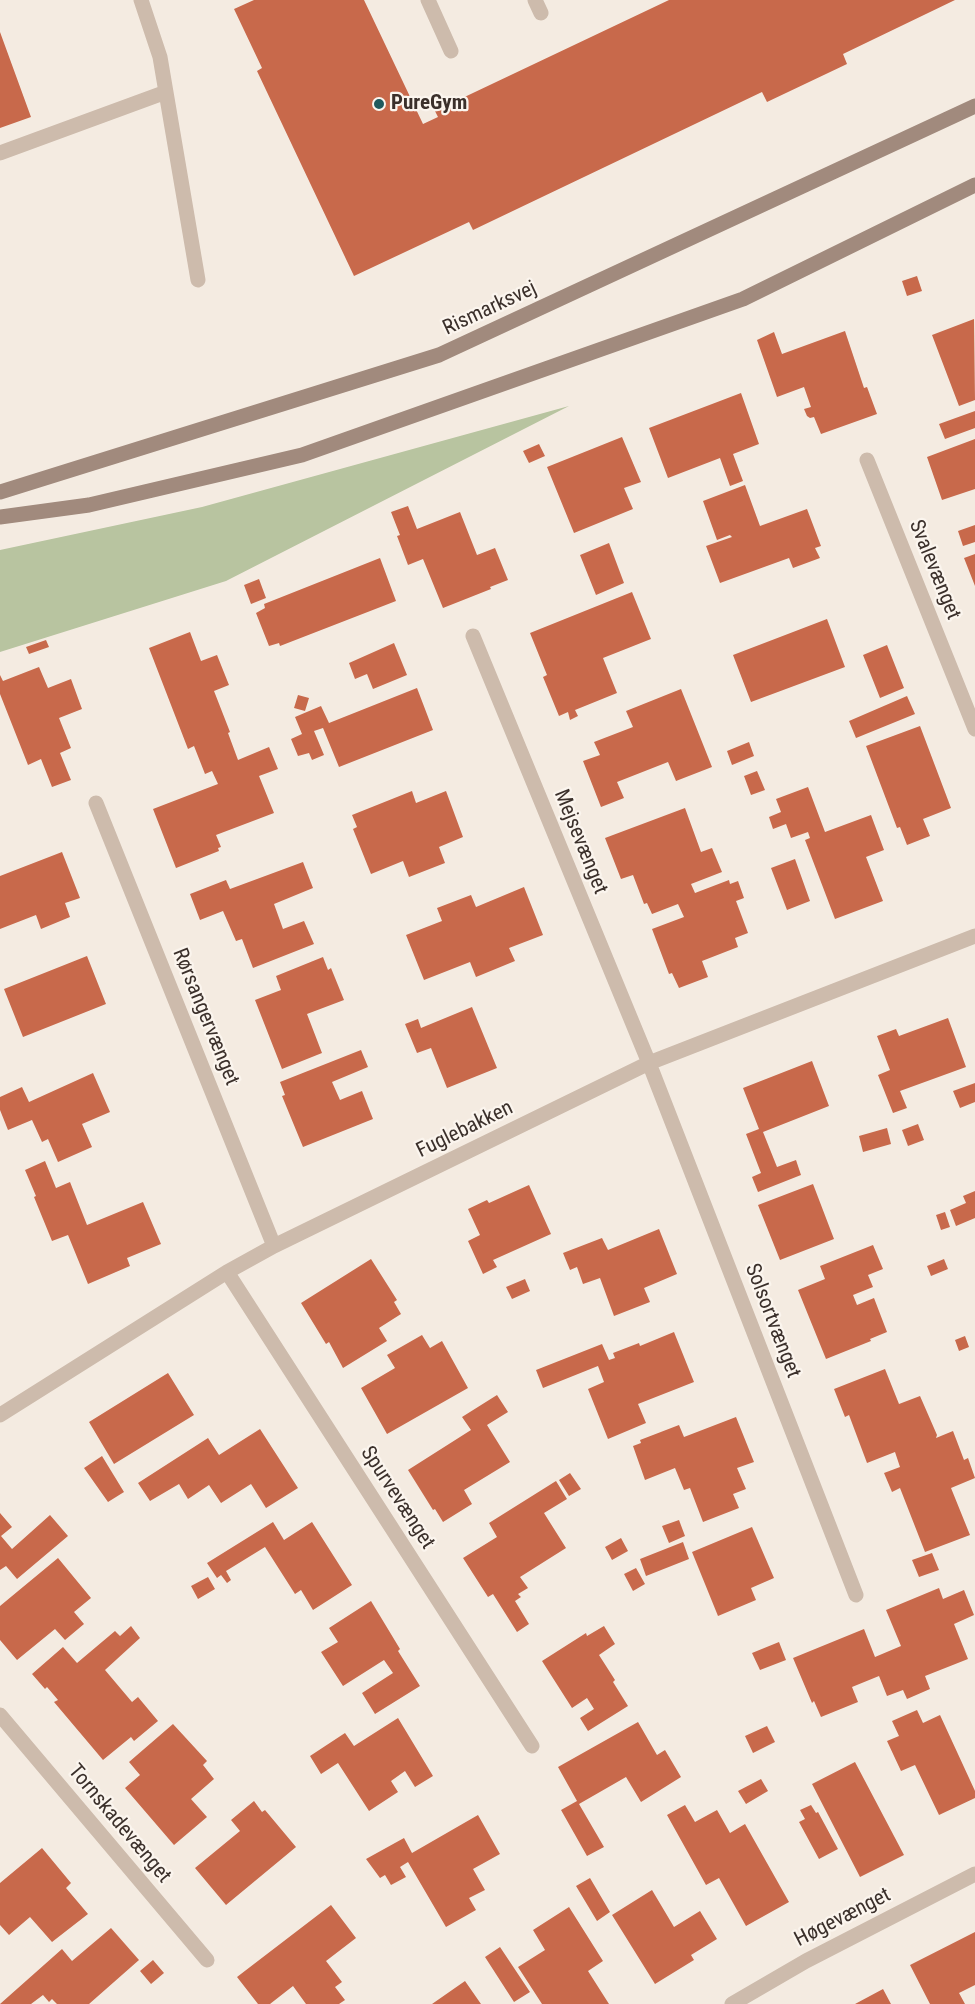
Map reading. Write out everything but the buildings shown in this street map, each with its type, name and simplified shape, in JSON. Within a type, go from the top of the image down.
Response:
[{"type":"main road","name":"Rismarksvej","points":[[0,492],[439,355],[975,106]]},
{"type":"main road","points":[[0,517],[89,505],[302,455],[744,299],[975,185]]},
{"type":"street","points":[[141,0],[160,57],[198,280]]},
{"type":"street","points":[[428,0],[452,51]]},
{"type":"street","points":[[0,153],[166,92]]},
{"type":"street","name":"Svalevænget","points":[[867,460],[975,729]]},
{"type":"street","name":"Mejsevænget","points":[[473,636],[649,1063]]},
{"type":"street","name":"Rørsangervænget","points":[[96,803],[274,1246]]},
{"type":"street","name":"Fuglebakken","points":[[0,1415],[227,1272],[274,1246],[649,1063],[975,936]]},
{"type":"street","name":"Solsortvænget","points":[[649,1063],[856,1594]]},
{"type":"street","name":"Spurvevænget","points":[[227,1272],[532,1746]]},
{"type":"street","name":"Tornskadevænget","points":[[0,1714],[207,1960]]},
{"type":"street","name":"Høgevænget","points":[[732,2004],[806,1961],[975,1874]]},
{"type":"green space","points":[[569,406],[226,581],[0,652],[0,550],[202,507]]},
{"type":"place","name":"PureGym","points":[[379,104]]}]
